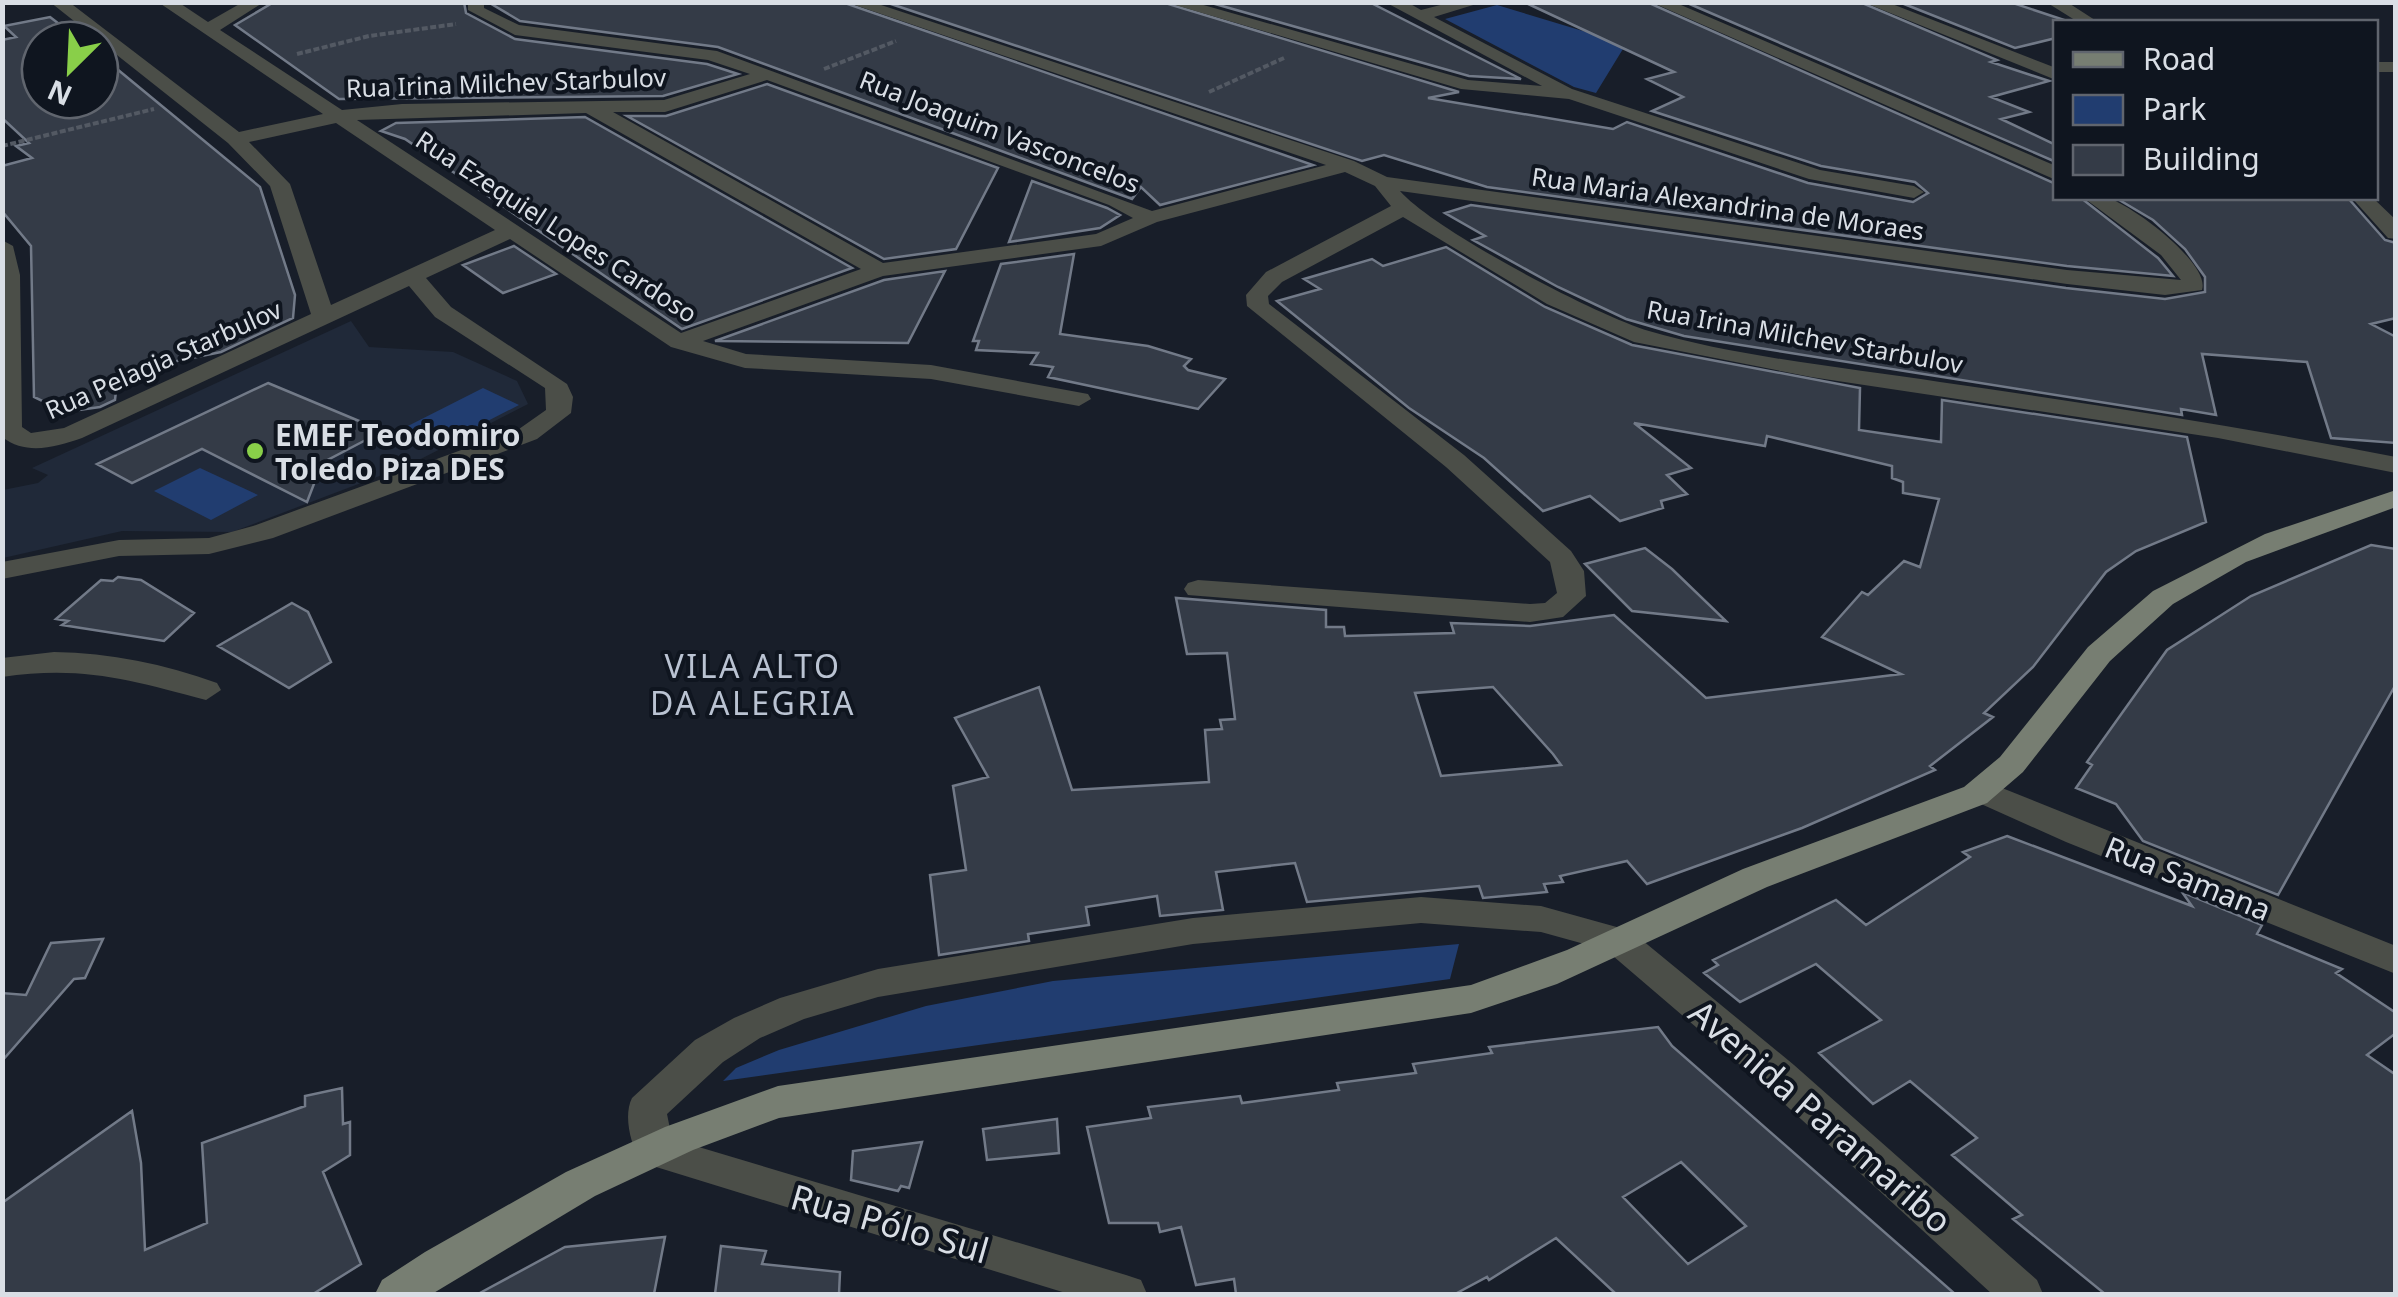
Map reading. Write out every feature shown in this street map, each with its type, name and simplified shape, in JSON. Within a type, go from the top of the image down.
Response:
[{"type":"main road","points":[[397,1294],[454,1255],[654,1150],[714,1123],[778,1102],[845,1089],[1471,999],[1569,968],[1618,940],[1753,879],[1982,791],[2033,738],[2098,654],[2153,602],[2215,563],[2284,534],[2396,498]]},
{"type":"street","points":[[58,2],[236,138],[280,184],[324,318]]},
{"type":"street","name":"Rua Ezequiel Lopes Cardoso","points":[[166,2],[679,342],[746,361],[931,372],[1079,400]]},
{"type":"street","points":[[209,29],[256,2]]},
{"type":"street","points":[[476,2],[476,10],[487,20]]},
{"type":"street","name":"Rua Irina Milchev Starbulov","points":[[854,2],[1348,165],[1382,182],[1404,208],[1555,299],[1642,337],[1811,370],[2218,430],[2396,465]]},
{"type":"street","points":[[1173,2],[1487,89],[1572,94]]},
{"type":"street","points":[[1393,2],[1572,94],[1816,175],[1914,192]]},
{"type":"street","points":[[1420,15],[1474,2]]},
{"type":"street","points":[[1659,2],[2053,173]]},
{"type":"street","points":[[1871,2],[2053,74]]},
{"type":"street","points":[[2054,2],[2086,20]]},
{"type":"street","name":"Rua Irina Milchev Starbulov","points":[[487,20],[544,36],[711,55],[768,74]]},
{"type":"street","name":"Rua Irina Milchev Starbulov","points":[[236,138],[341,116],[455,109],[664,106],[768,74]]},
{"type":"street","name":"Rua Joaquim Vasconcelos","points":[[768,74],[1150,218]]},
{"type":"street","points":[[592,110],[879,270]]},
{"type":"street","points":[[1150,218],[1348,165]]},
{"type":"street","name":"Rua Maria Alexandrina de Moraes","points":[[1382,182],[2067,277],[2165,288],[2194,285],[2196,280],[2174,254],[2097,200]]},
{"type":"street","points":[[2364,200],[2396,233]]},
{"type":"street","points":[[1198,588],[1530,613],[1553,610],[1572,596],[1570,571],[1561,557],[1455,462],[1258,306],[1257,295],[1274,277],[1404,208]]},
{"type":"street","name":"Rua Joaquim Vasconcelos","points":[[679,342],[879,270],[1100,240],[1150,218]]},
{"type":"street","name":"Rua Pelagia Starbulov","points":[[2,246],[10,275],[9,429],[25,441],[74,433],[508,232]]},
{"type":"street","points":[[2,570],[119,548],[235,542],[501,446],[546,424],[558,413],[561,397],[555,384],[443,312],[413,277]]},
{"type":"street","points":[[2,668],[40,660],[105,662],[162,673],[206,690]]},
{"type":"street","name":"Rua Samana","points":[[1982,791],[2078,834],[2394,959]]},
{"type":"street","points":[[654,1150],[646,1109],[709,1051],[793,1008],[891,980],[1134,938],[1421,910],[1540,919],[1618,940]]},
{"type":"street","name":"Avenida Paramaribo","points":[[1618,940],[1780,1076],[2022,1294]]},
{"type":"street","name":"Rua Pólo Sul","points":[[654,1150],[778,1192],[978,1247],[1126,1294]]},
{"type":"path","points":[[258,64],[369,36],[487,20]]},
{"type":"path","points":[[790,82],[931,28]]},
{"type":"path","points":[[1177,107],[1316,42]]},
{"type":"path","points":[[2,146],[184,102]]},
{"type":"shaded area","name":"EMEF Teodomiro Toledo Piza DES","points":[[351,321],[369,347],[453,352],[517,381],[528,404],[411,464],[232,532],[122,531],[3,558],[3,490],[38,483],[48,475],[32,468]]},
{"type":"green space","points":[[1497,5],[1626,44],[1596,93],[1574,87],[1445,19]]},
{"type":"green space","points":[[483,388],[519,405],[437,447],[400,430]]},
{"type":"green space","points":[[200,468],[258,495],[211,520],[154,491]]},
{"type":"green space","points":[[1459,944],[1450,979],[723,1081],[736,1068],[779,1050],[926,1006],[1053,981]]},
{"type":"building","points":[[274,2],[464,2],[466,13],[515,39],[707,64],[738,74],[663,96],[339,99],[235,25]]},
{"type":"building","points":[[488,2],[842,2],[1313,165],[1160,205],[1141,187],[1132,199],[718,47],[520,21]]},
{"type":"building","points":[[885,2],[1162,2],[1459,92],[1428,98],[1613,129],[1627,122],[1808,183],[1913,202],[1928,193],[1915,182],[1821,166],[1652,111],[1683,97],[1647,79],[1674,72],[1524,2],[1647,2],[2053,183],[2053,200],[2084,200],[2158,258],[2173,276],[2067,266],[1487,187],[1384,155],[1362,161]]},
{"type":"building","points":[[1208,2],[1369,2],[1521,79],[1469,76]]},
{"type":"building","points":[[1685,2],[1860,2],[1997,60],[1991,62],[2049,81],[1991,97],[2029,112],[2001,119],[2053,144],[2053,161]]},
{"type":"building","points":[[1899,2],[2010,2],[2064,20],[2053,20],[2053,39],[2015,48]]},
{"type":"building","points":[[20,23],[20,120],[120,120],[120,72],[260,187],[295,295],[293,318],[221,352],[118,373],[115,400],[100,407],[65,412],[34,397],[31,246],[2,211],[2,166],[32,158],[16,146],[29,143],[2,118],[2,40],[16,37],[4,26]]},
{"type":"building","points":[[767,84],[998,168],[956,249],[884,259],[627,116],[666,116]]},
{"type":"building","points":[[585,117],[852,268],[682,329],[405,139],[381,131],[396,123]]},
{"type":"building","points":[[1032,181],[1120,215],[1100,228],[1009,242]]},
{"type":"building","points":[[2119,200],[2350,200],[2385,240],[2396,243],[2396,318],[2371,324],[2396,337],[2396,443],[2331,438],[2307,362],[2202,354],[2216,415],[2181,409],[2182,415],[1684,336],[1626,319],[1558,287],[1473,240],[1485,236],[1445,213],[1471,205],[2165,299],[2205,292],[2205,277],[2185,249],[2153,220]]},
{"type":"building","points":[[514,246],[556,274],[503,293],[463,265]]},
{"type":"building","points":[[1446,247],[1545,307],[1632,345],[1860,388],[1859,430],[1941,442],[1942,400],[2187,437],[2206,522],[2136,551],[2106,572],[2033,667],[1984,713],[1993,717],[1930,766],[1935,770],[1802,828],[1647,884],[1627,861],[1560,876],[1563,882],[1544,884],[1547,892],[1483,898],[1479,886],[1307,902],[1295,863],[1216,872],[1223,910],[1160,916],[1157,896],[1086,907],[1089,925],[1028,934],[1029,941],[939,955],[930,875],[966,870],[953,786],[988,777],[955,718],[1039,687],[1072,790],[1209,782],[1205,730],[1222,729],[1220,720],[1235,719],[1227,653],[1187,654],[1176,598],[1326,610],[1326,627],[1344,627],[1345,636],[1454,633],[1451,623],[1530,626],[1614,615],[1706,698],[1901,674],[1822,637],[1862,592],[1868,595],[1904,561],[1920,567],[1939,499],[1903,493],[1903,482],[1892,478],[1892,466],[1767,436],[1765,446],[1634,423],[1691,468],[1667,475],[1687,494],[1661,501],[1663,508],[1620,521],[1590,496],[1543,511],[1484,458],[1409,408],[1277,301],[1320,289],[1304,279],[1372,259],[1383,266]],"holes":[[[1493,687],[1561,765],[1441,776],[1415,693]]]},
{"type":"building","points":[[1074,254],[1060,334],[1148,346],[1191,359],[1184,366],[1188,370],[1225,379],[1198,409],[1048,377],[1053,367],[1031,364],[1038,353],[976,350],[979,341],[973,341],[1001,264]]},
{"type":"building","points":[[945,271],[908,343],[715,341],[884,280]]},
{"type":"building","points":[[268,383],[383,431],[322,463],[307,502],[202,449],[132,483],[97,464]]},
{"type":"building","points":[[2371,545],[2396,549],[2396,684],[2278,895],[2143,841],[2116,804],[2076,788],[2092,765],[2087,762],[2167,650],[2251,596]]},
{"type":"building","points":[[1645,548],[1726,621],[1632,611],[1585,564]]},
{"type":"building","points":[[118,577],[141,580],[194,613],[164,641],[62,625],[68,621],[56,619],[101,580],[113,581]]},
{"type":"building","points":[[292,603],[308,612],[331,662],[289,688],[218,646]]},
{"type":"building","points":[[2007,836],[2192,906],[2182,892],[2262,925],[2257,934],[2342,969],[2336,973],[2396,1013],[2396,1033],[2367,1055],[2396,1075],[2396,1294],[2105,1294],[2013,1219],[2022,1215],[1952,1155],[1977,1138],[1910,1081],[1873,1104],[1819,1053],[1881,1020],[1816,964],[1740,1002],[1704,973],[1718,965],[1713,960],[1836,900],[1866,925],[1970,857],[1963,852]]},
{"type":"building","points":[[103,939],[85,978],[74,979],[2,1061],[2,993],[26,995],[51,943]]},
{"type":"building","points":[[1658,1027],[1672,1046],[1955,1294],[1616,1294],[1556,1238],[1489,1280],[1487,1277],[1455,1294],[1236,1294],[1234,1279],[1196,1285],[1181,1227],[1160,1232],[1158,1223],[1109,1223],[1087,1127],[1151,1118],[1148,1107],[1240,1096],[1242,1103],[1339,1090],[1337,1083],[1416,1073],[1413,1064],[1492,1053],[1489,1047]],"holes":[[[1681,1162],[1746,1226],[1688,1264],[1623,1197]]]},
{"type":"building","points":[[342,1088],[343,1124],[350,1122],[350,1155],[323,1172],[361,1264],[313,1294],[2,1294],[2,1203],[132,1111],[141,1163],[145,1250],[207,1223],[202,1143],[305,1106],[305,1096]]},
{"type":"building","points":[[1057,1119],[1059,1153],[987,1160],[983,1129]]},
{"type":"building","points":[[922,1142],[909,1188],[901,1186],[898,1191],[851,1180],[853,1151]]},
{"type":"building","points":[[665,1237],[654,1294],[478,1294],[565,1247]]},
{"type":"building","points":[[721,1246],[766,1251],[762,1264],[840,1272],[839,1294],[715,1294]]},
{"type":"place","name":"EMEF Teodomiro Toledo Piza DES","points":[[255,451]]},
{"type":"district","name":"VILA ALTO DA ALEGRIA","points":[[753,684]]}]
